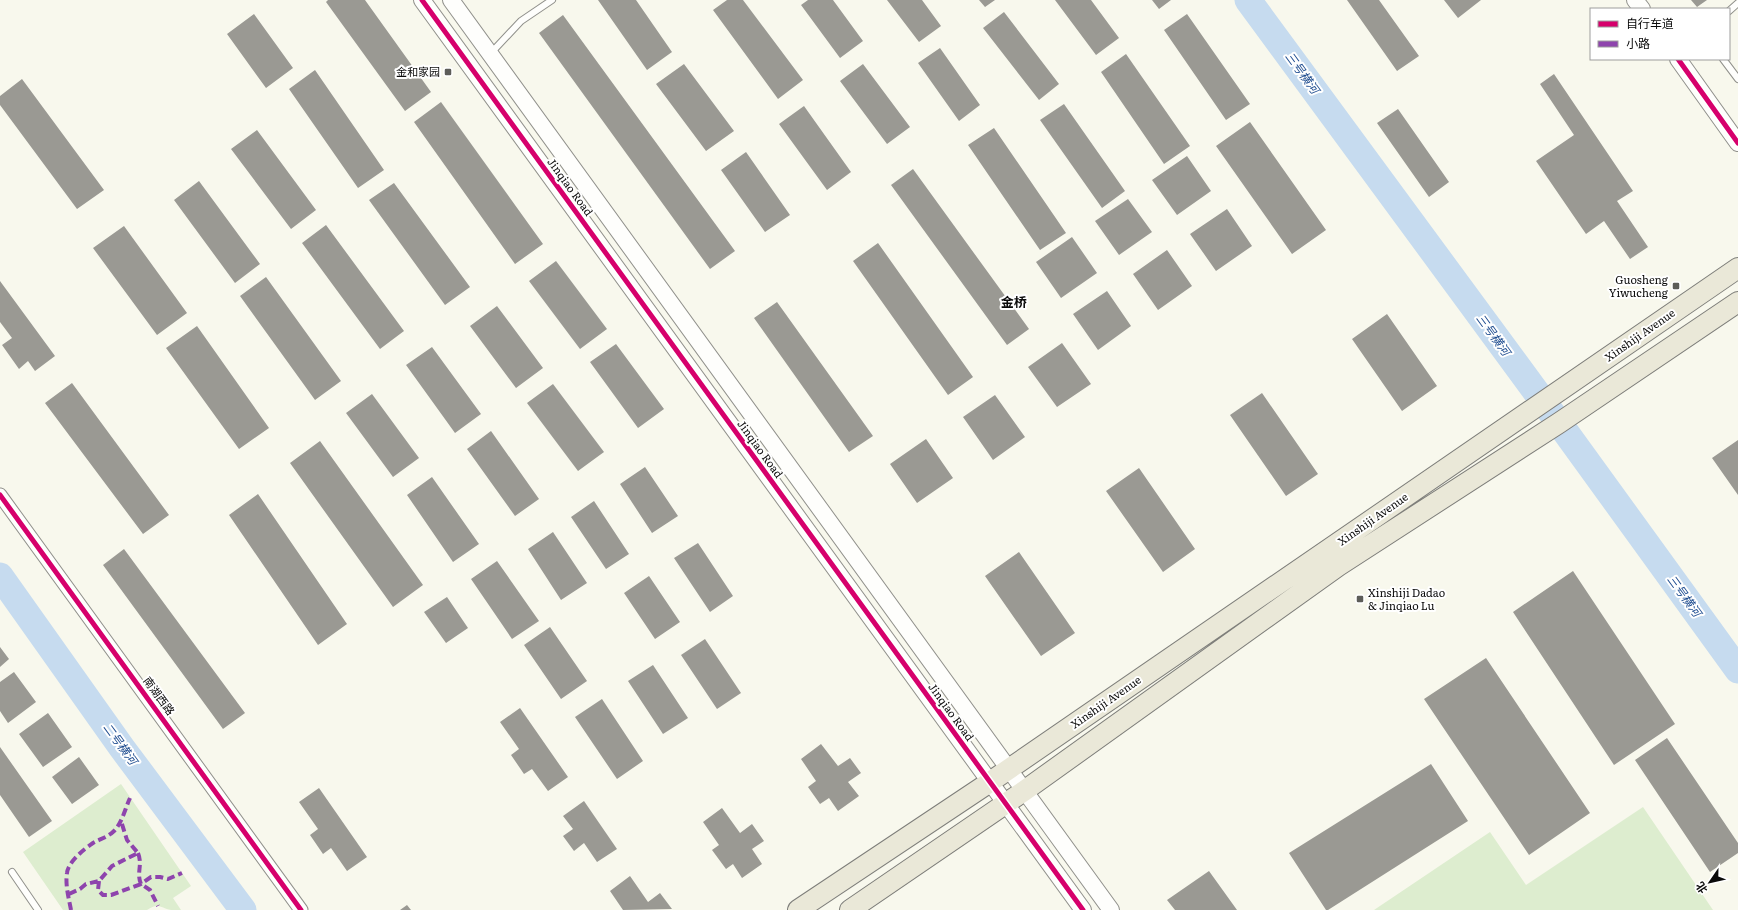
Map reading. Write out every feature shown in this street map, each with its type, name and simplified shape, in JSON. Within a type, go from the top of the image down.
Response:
[{"type":"main road","name":"Xinshiji Avenue","points":[[990,782],[1738,268]]},
{"type":"main road","name":"Xinshiji Avenue","points":[[1006,804],[1338,566],[1559,423],[1738,302]]},
{"type":"main road","points":[[798,910],[990,782]]},
{"type":"main road","points":[[850,910],[1006,804]]},
{"type":"street","name":"Jinqiao Road","points":[[422,0],[1083,910]]},
{"type":"street","name":"Jinqiao Road","points":[[451,0],[1111,910]]},
{"type":"street","points":[[1635,0],[1641,8]]},
{"type":"street","points":[[1679,60],[1738,143]]},
{"type":"street","name":"南湖西路","points":[[0,495],[301,910]]},
{"type":"lane","points":[[490,54],[521,21],[552,0]]},
{"type":"lane","points":[[1730,10],[1738,3]]},
{"type":"lane","points":[[1724,60],[1738,80]]},
{"type":"lane","points":[[12,872],[38,910]]},
{"type":"green space","points":[[121,784],[191,886],[173,898],[181,910],[171,910],[154,906],[147,910],[63,910],[23,852]]},
{"type":"green space","points":[[1643,807],[1713,910],[1374,910],[1490,832],[1526,885]]},
{"type":"building","points":[[328,0],[365,0],[431,92],[405,111],[326,2]]},
{"type":"building","points":[[598,0],[636,0],[672,52],[647,70]]},
{"type":"building","points":[[727,0],[743,0],[803,80],[778,99],[713,10]]},
{"type":"building","points":[[808,0],[833,0],[863,41],[840,58],[801,5]]},
{"type":"building","points":[[887,0],[922,0],[941,26],[919,42]]},
{"type":"building","points":[[979,0],[995,0],[985,7]]},
{"type":"building","points":[[1055,0],[1091,0],[1119,38],[1096,55]]},
{"type":"building","points":[[1152,0],[1171,0],[1159,9]]},
{"type":"building","points":[[1347,0],[1379,0],[1419,56],[1397,71]]},
{"type":"building","points":[[1444,0],[1481,0],[1458,18]]},
{"type":"building","points":[[1691,0],[1707,0],[1697,7]]},
{"type":"building","points":[[1004,12],[1059,84],[1039,100],[983,28]]},
{"type":"building","points":[[254,14],[293,68],[266,88],[227,34]]},
{"type":"building","points":[[1187,14],[1250,104],[1226,120],[1164,30]]},
{"type":"building","points":[[563,15],[735,251],[710,269],[539,33]]},
{"type":"building","points":[[940,48],[980,105],[959,121],[918,63]]},
{"type":"building","points":[[1126,54],[1190,146],[1164,164],[1101,72]]},
{"type":"building","points":[[684,64],[734,131],[706,151],[656,84]]},
{"type":"building","points":[[863,64],[910,127],[887,144],[840,81]]},
{"type":"building","points":[[315,70],[384,170],[358,188],[289,89]]},
{"type":"building","points":[[1554,74],[1633,191],[1617,201],[1648,247],[1630,259],[1604,221],[1586,234],[1536,161],[1574,135],[1540,84]]},
{"type":"building","points":[[22,79],[104,190],[77,209],[0,105],[0,96]]},
{"type":"building","points":[[441,102],[543,244],[515,264],[414,122]]},
{"type":"building","points":[[1064,104],[1125,191],[1102,208],[1040,120]]},
{"type":"building","points":[[804,106],[851,172],[827,190],[779,124]]},
{"type":"building","points":[[1398,109],[1449,182],[1429,197],[1377,123]]},
{"type":"building","points":[[1250,122],[1326,230],[1292,254],[1216,146]]},
{"type":"building","points":[[994,128],[1066,233],[1040,250],[968,145]]},
{"type":"building","points":[[257,130],[316,210],[291,229],[231,149]]},
{"type":"building","points":[[746,152],[790,215],[765,232],[721,170]]},
{"type":"building","points":[[1187,156],[1211,191],[1177,215],[1152,180]]},
{"type":"building","points":[[913,169],[1029,329],[1007,345],[891,185]]},
{"type":"building","points":[[199,181],[260,264],[235,283],[174,200]]},
{"type":"building","points":[[394,183],[470,287],[445,305],[369,200]]},
{"type":"building","points":[[1128,199],[1152,232],[1119,255],[1095,221]]},
{"type":"building","points":[[1227,209],[1252,246],[1216,271],[1190,234]]},
{"type":"building","points":[[326,225],[404,331],[380,349],[302,243]]},
{"type":"building","points":[[124,226],[187,313],[157,335],[93,248]]},
{"type":"building","points":[[1072,237],[1097,273],[1061,298],[1036,262]]},
{"type":"building","points":[[878,243],[973,377],[948,395],[853,261]]},
{"type":"building","points":[[1167,250],[1192,286],[1158,310],[1133,274]]},
{"type":"building","points":[[556,261],[607,329],[580,349],[529,281]]},
{"type":"building","points":[[266,277],[341,381],[315,400],[240,296]]},
{"type":"building","points":[[0,281],[55,356],[35,371],[28,361],[19,369],[2,345],[12,338],[0,322]]},
{"type":"building","points":[[1107,291],[1131,326],[1098,350],[1073,314]]},
{"type":"building","points":[[777,302],[873,436],[849,452],[754,318]]},
{"type":"building","points":[[497,306],[543,368],[516,388],[470,326]]},
{"type":"building","points":[[1387,314],[1437,386],[1402,411],[1352,339]]},
{"type":"building","points":[[197,326],[269,428],[239,449],[166,348]]},
{"type":"building","points":[[1062,343],[1091,384],[1057,407],[1028,367]]},
{"type":"building","points":[[616,344],[664,409],[638,428],[590,362]]},
{"type":"building","points":[[432,347],[481,414],[455,433],[406,365]]},
{"type":"building","points":[[72,383],[169,515],[143,534],[45,403]]},
{"type":"building","points":[[553,384],[604,452],[578,471],[527,403]]},
{"type":"building","points":[[1262,393],[1318,474],[1286,496],[1230,415]]},
{"type":"building","points":[[372,394],[419,458],[393,477],[346,413]]},
{"type":"building","points":[[995,395],[1025,437],[993,460],[963,417]]},
{"type":"building","points":[[491,431],[539,499],[515,516],[467,449]]},
{"type":"building","points":[[926,439],[953,478],[917,503],[890,464]]},
{"type":"building","points":[[1738,440],[1738,495],[1712,458]]},
{"type":"building","points":[[320,441],[423,585],[393,607],[290,463]]},
{"type":"building","points":[[645,467],[678,516],[652,533],[620,484]]},
{"type":"building","points":[[1139,468],[1195,549],[1163,572],[1106,491]]},
{"type":"building","points":[[432,477],[479,544],[453,562],[407,495]]},
{"type":"building","points":[[258,494],[347,624],[318,645],[229,515]]},
{"type":"building","points":[[594,501],[629,554],[606,569],[571,517]]},
{"type":"building","points":[[553,532],[587,583],[561,600],[528,549]]},
{"type":"building","points":[[698,543],[733,596],[710,612],[674,558]]},
{"type":"building","points":[[124,549],[245,713],[223,729],[103,565]]},
{"type":"building","points":[[1019,552],[1075,633],[1041,656],[985,576]]},
{"type":"building","points":[[497,561],[539,621],[512,639],[471,579]]},
{"type":"building","points":[[1573,571],[1675,724],[1614,765],[1513,612]]},
{"type":"building","points":[[649,576],[680,622],[655,639],[624,593]]},
{"type":"building","points":[[447,597],[468,628],[446,643],[424,612]]},
{"type":"building","points":[[550,627],[587,681],[561,699],[524,645]]},
{"type":"building","points":[[705,639],[741,693],[717,709],[681,655]]},
{"type":"building","points":[[0,647],[9,659],[0,667]]},
{"type":"building","points":[[1486,658],[1590,813],[1529,855],[1424,699]]},
{"type":"building","points":[[653,665],[688,718],[663,734],[628,681]]},
{"type":"building","points":[[14,672],[36,702],[8,723],[0,711],[0,682]]},
{"type":"building","points":[[602,699],[643,761],[617,779],[575,717]]},
{"type":"building","points":[[520,708],[568,777],[548,791],[532,769],[524,774],[511,755],[519,749],[500,722]]},
{"type":"building","points":[[48,713],[72,747],[43,767],[19,734]]},
{"type":"building","points":[[1667,738],[1738,843],[1738,853],[1710,872],[1635,760]]},
{"type":"building","points":[[821,744],[838,766],[850,758],[861,773],[848,782],[859,796],[838,811],[829,798],[820,804],[808,787],[816,781],[801,759]]},
{"type":"building","points":[[0,747],[52,821],[29,837],[0,795]]},
{"type":"building","points":[[79,757],[99,785],[72,804],[52,777]]},
{"type":"building","points":[[1431,764],[1468,821],[1326,910],[1289,853]]},
{"type":"building","points":[[319,788],[367,857],[347,871],[331,848],[323,854],[310,835],[318,829],[299,802]]},
{"type":"building","points":[[584,801],[617,849],[597,862],[584,843],[574,851],[563,836],[573,829],[563,816]]},
{"type":"building","points":[[722,808],[740,833],[752,824],[764,841],[752,849],[762,864],[742,878],[733,864],[726,869],[712,850],[719,845],[703,822]]},
{"type":"building","points":[[1209,871],[1237,910],[1175,910],[1167,900]]},
{"type":"building","points":[[630,876],[648,902],[660,893],[672,909],[623,910],[610,891]]},
{"type":"building","points":[[407,905],[411,910],[400,910]]},
{"type":"waterway","name":"三号横河","points":[[1248,0],[1559,423],[1738,670]]},
{"type":"waterway","name":"二号横河","points":[[0,576],[122,748],[243,910]]},
{"type":"marked path","points":[[71,910],[66,882],[70,865],[81,852],[93,843],[109,835],[117,828],[130,798]]},
{"type":"marked path","points":[[69,894],[80,889],[86,884],[99,881],[112,866],[138,853],[127,840],[121,821]]},
{"type":"marked path","points":[[138,853],[140,861],[139,876],[141,884],[151,877],[168,879],[182,873]]},
{"type":"marked path","points":[[99,881],[98,890],[103,895],[111,895],[141,884],[150,890],[158,906]]},
{"type":"cycle path","points":[[422,0],[1083,910]]},
{"type":"cycle path","points":[[1679,60],[1738,143]]},
{"type":"cycle path","points":[[0,495],[301,910]]},
{"type":"place","name":"金和家园","points":[[448,72]]},
{"type":"place","name":"Guosheng Yiwucheng","points":[[1676,286]]},
{"type":"place","name":"Xinshiji Dadao & Jinqiao Lu","points":[[1360,599]]},
{"type":"district","name":"金桥","points":[[1014,302]]}]
